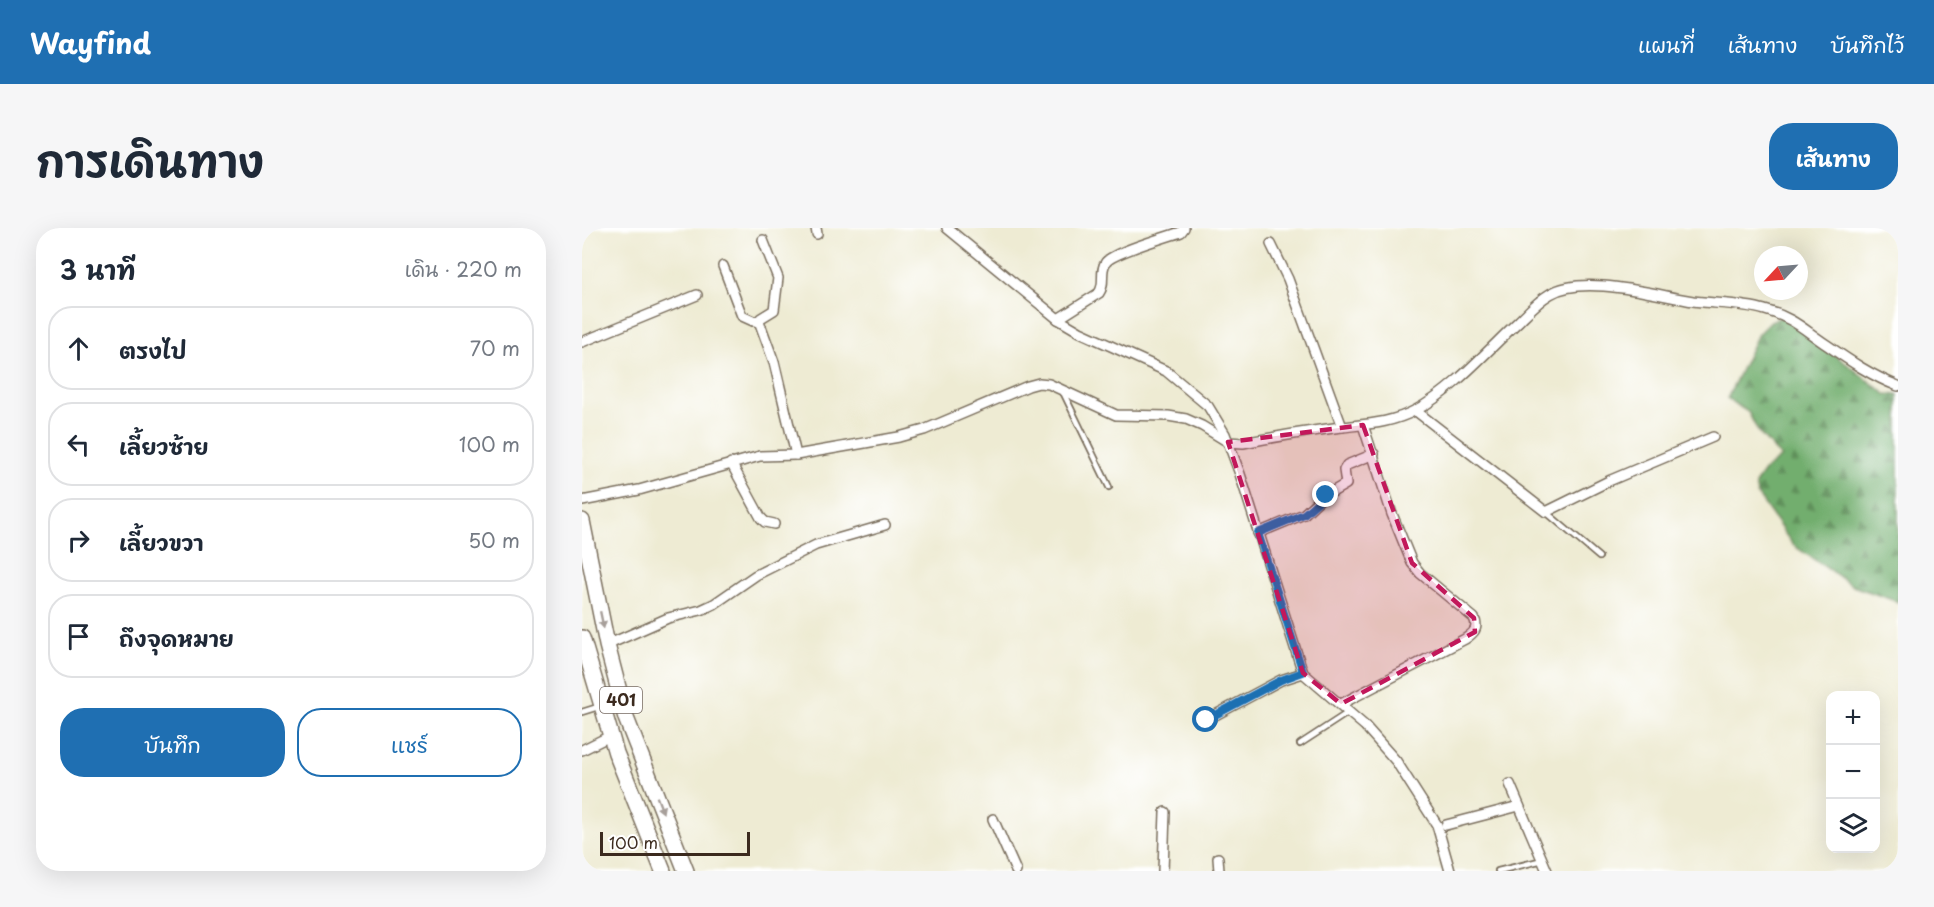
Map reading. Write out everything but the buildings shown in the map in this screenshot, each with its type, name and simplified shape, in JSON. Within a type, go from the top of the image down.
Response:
[{"type":"main road","name":"401","points":[[582,521],[626,718],[686,871]]},
{"type":"main road","name":"401","points":[[582,641],[610,736],[663,871]]},
{"type":"street","points":[[946,228],[1058,319],[1080,332],[1166,371],[1208,406],[1218,420],[1228,442],[1303,672],[1365,726],[1396,761],[1437,825],[1450,871]]},
{"type":"street","points":[[1058,319],[1099,293],[1102,289],[1103,272],[1107,261],[1181,232],[1184,228]]},
{"type":"street","points":[[723,266],[742,316],[759,321],[774,310],[778,283],[763,240]]},
{"type":"street","points":[[1271,244],[1288,279],[1342,427]]},
{"type":"street","points":[[582,501],[639,490],[760,456],[796,454],[899,437],[924,430],[1040,383],[1049,384],[1116,415],[1168,416],[1186,419],[1228,442],[1243,443],[1387,421],[1416,411],[1464,374],[1549,294],[1577,285],[1626,289],[1768,311],[1799,323],[1875,377],[1898,386]]},
{"type":"street","points":[[582,342],[697,295]]},
{"type":"street","points":[[759,321],[774,362],[796,454]]},
{"type":"street","points":[[1416,411],[1546,512],[1611,480],[1713,437]]},
{"type":"street","points":[[1341,704],[1466,639],[1477,627],[1474,618],[1420,573],[1412,563],[1392,514],[1363,425]]},
{"type":"street","points":[[1258,533],[1309,511],[1320,499],[1346,484],[1345,467],[1374,454]]},
{"type":"street","points":[[731,463],[760,518],[774,524]]},
{"type":"street","points":[[608,645],[668,618],[708,607],[756,574],[816,545],[885,525]]},
{"type":"street","points":[[1206,720],[1281,680],[1303,672]]},
{"type":"street","points":[[582,750],[610,736]]},
{"type":"street","points":[[1510,784],[1547,871]]},
{"type":"street","points":[[1446,825],[1519,806]]},
{"type":"street","points":[[1163,871],[1165,812]]},
{"type":"street","points":[[993,819],[1016,871]]},
{"type":"street","points":[[1218,858],[1219,871]]},
{"type":"lane","points":[[1063,391],[1109,487]]},
{"type":"lane","points":[[1546,512],[1599,557]]},
{"type":"lane","points":[[582,712],[601,706]]},
{"type":"lane","points":[[1300,744],[1349,712]]},
{"type":"lane","points":[[1498,871],[1543,860]]},
{"type":"highlighted area","points":[[1363,425],[1412,563],[1474,618],[1475,632],[1341,704],[1303,673],[1228,442]]},
{"type":"green space","points":[[1784,316],[1886,394],[1898,395],[1898,602],[1853,586],[1793,545],[1757,494],[1755,484],[1765,470],[1781,457],[1759,433],[1748,412],[1727,399],[1758,334],[1771,321]]},
{"type":"route","points":[[1206,720],[1281,680],[1303,672],[1258,533],[1304,514],[1326,495]]}]
